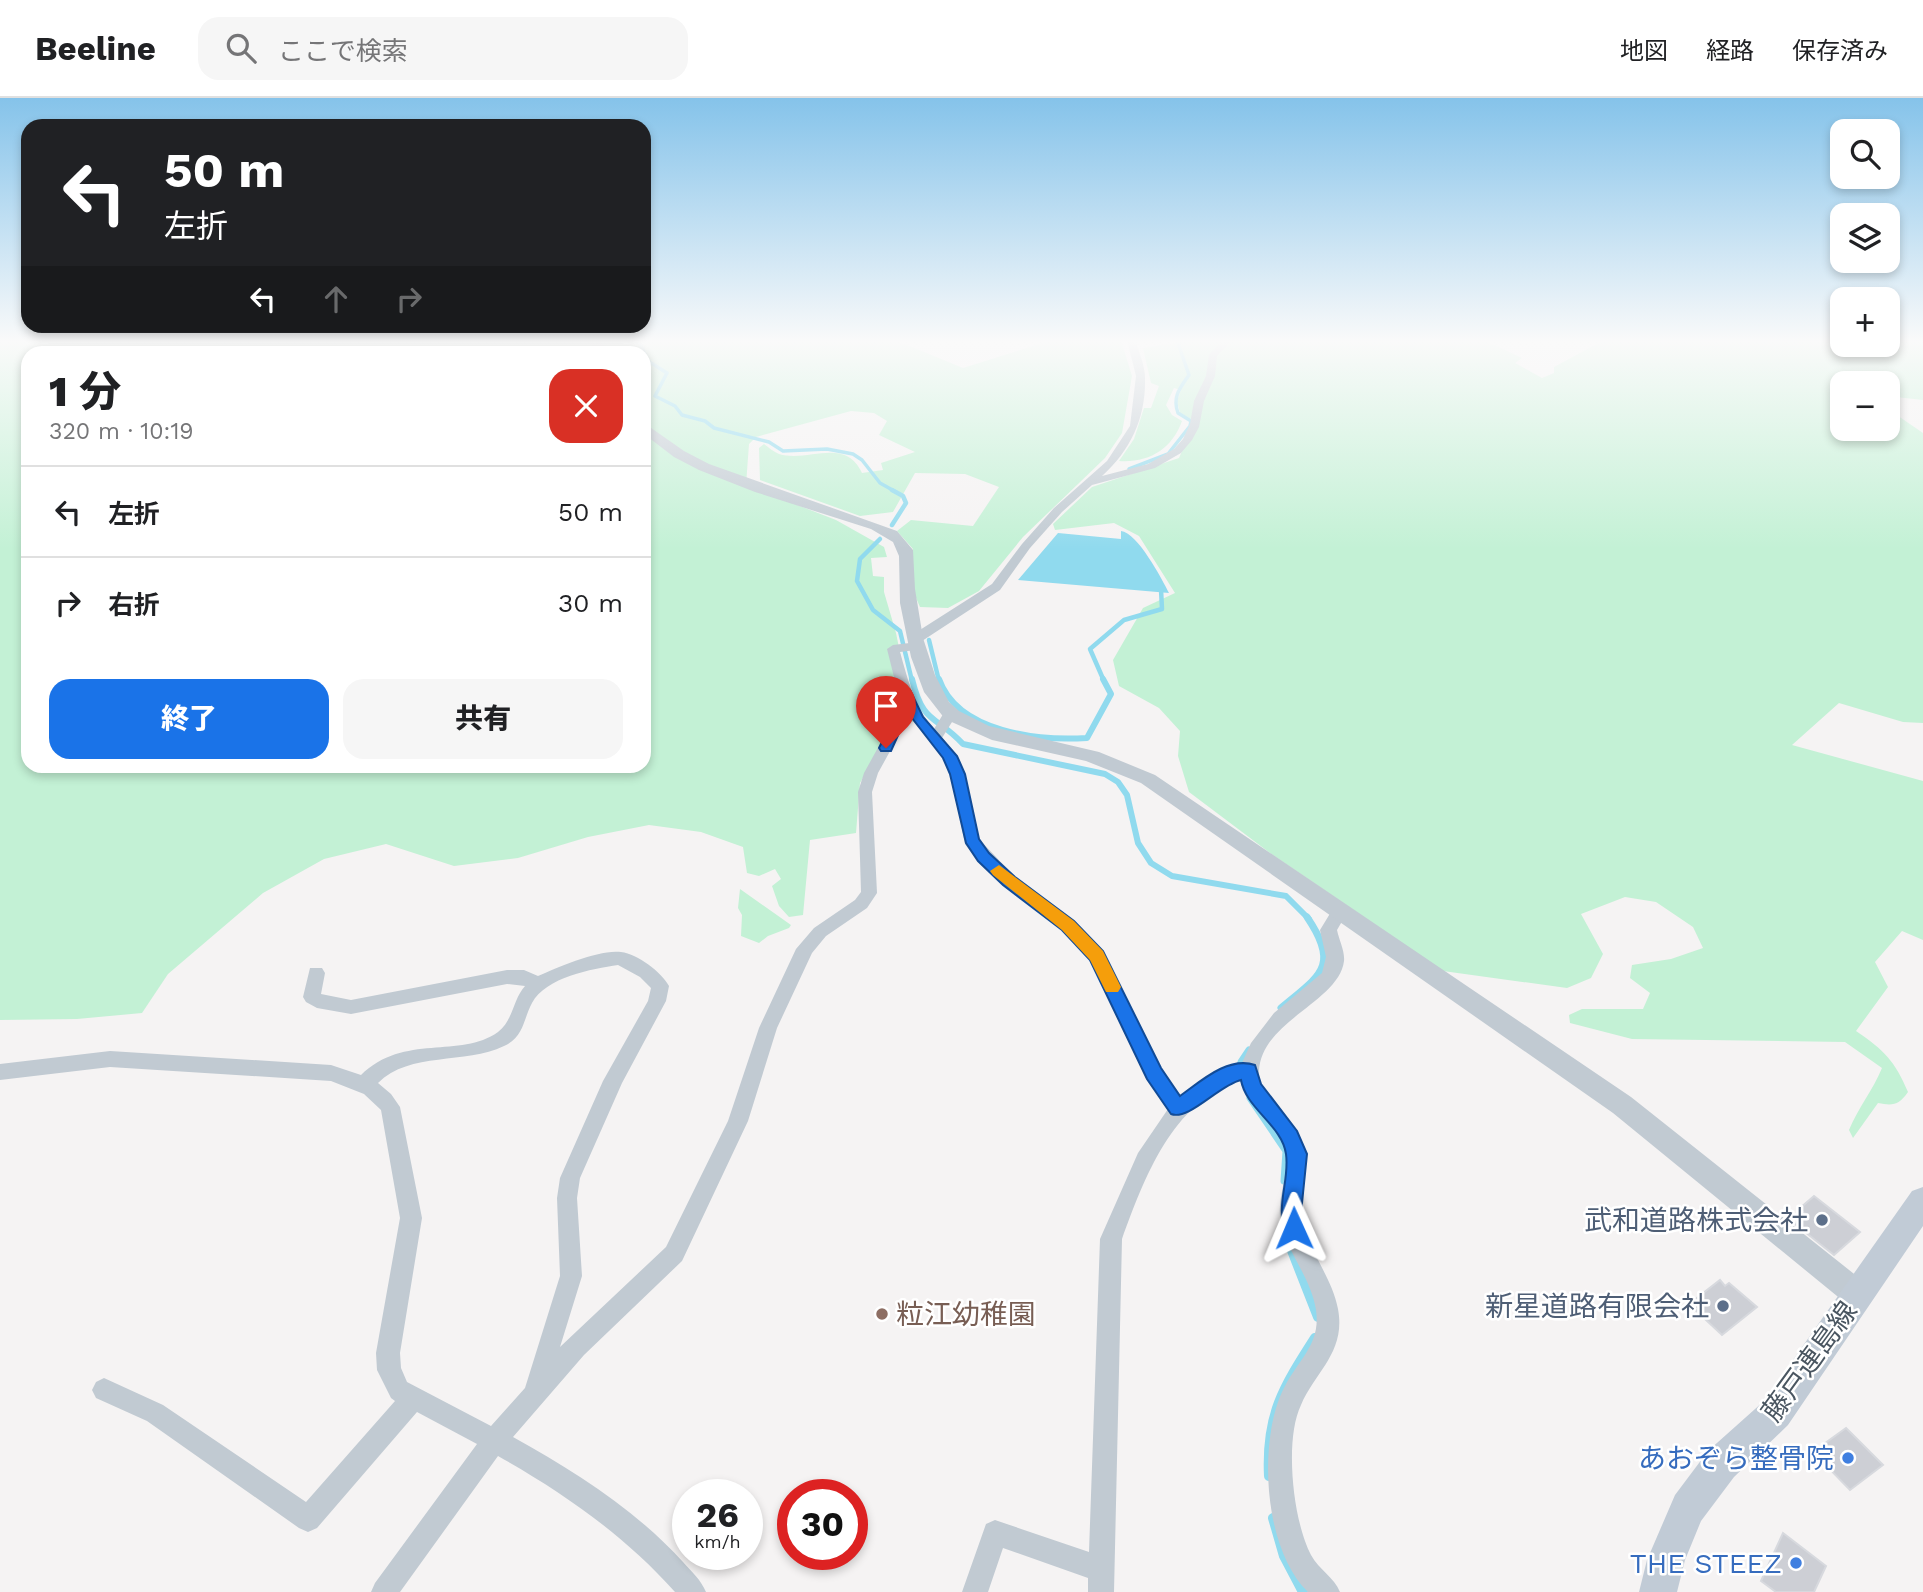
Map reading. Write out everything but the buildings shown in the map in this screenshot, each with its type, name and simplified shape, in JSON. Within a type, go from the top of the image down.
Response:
[{"type":"main road","name":"藤戸連島線","points":[[1658,1592],[1666,1560],[1688,1508],[1721,1464],[1776,1413],[1923,1201]]},
{"type":"street","points":[[1138,410],[1136,426],[1111,463],[1083,485],[1026,546],[996,587],[910,645],[893,649],[905,693],[917,718],[942,726],[980,729],[1118,764],[1148,779],[1622,1105],[1858,1295]]},
{"type":"street","points":[[1083,485],[1155,463],[1178,452],[1194,429],[1197,410]]},
{"type":"street","points":[[651,436],[680,456],[791,499],[880,527],[898,539],[906,550],[910,645],[928,683],[958,774],[971,840],[1009,881],[1068,926],[1097,956],[1154,1074],[1178,1108]]},
{"type":"street","points":[[384,1592],[493,1442],[576,1348],[674,1254],[738,1121],[768,1028],[805,949],[820,932],[861,904],[869,893],[865,792],[871,773],[898,724],[905,693]]},
{"type":"street","points":[[975,1592],[995,1533],[1101,1581],[1111,1239],[1132,1185],[1178,1108],[1213,1081],[1242,1072],[1285,1013],[1323,984],[1331,973],[1335,960],[1328,930],[1340,911]]},
{"type":"street","points":[[364,1084],[383,1067],[399,1060],[466,1053],[502,1039],[514,1031],[526,996],[539,985],[563,973],[620,958],[646,972],[660,986],[657,1001],[612,1081],[570,1178],[567,1198],[571,1276],[533,1396]]},
{"type":"street","points":[[316,973],[312,998],[323,1003],[351,1007],[507,977],[524,977],[539,985]]},
{"type":"street","points":[[0,1072],[110,1059],[331,1073],[379,1091],[390,1107],[409,1194],[411,1218],[408,1251],[388,1353],[390,1370],[398,1390],[580,1493],[636,1532],[692,1592]]},
{"type":"street","points":[[1242,1072],[1290,1137],[1296,1154],[1291,1213],[1298,1243],[1324,1297],[1329,1323],[1325,1347],[1292,1395],[1282,1428],[1281,1472],[1292,1541],[1302,1567],[1327,1592]]},
{"type":"street","points":[[104,1390],[155,1413],[308,1519],[413,1398]]},
{"type":"green space","points":[[0,410],[21,410],[21,773],[651,773],[651,410],[1126,410],[1122,433],[1105,458],[1023,537],[979,591],[948,608],[920,607],[913,591],[913,549],[897,531],[911,520],[973,526],[999,487],[965,474],[915,473],[893,512],[860,516],[760,480],[759,448],[764,444],[779,454],[790,456],[836,453],[855,462],[862,473],[883,470],[881,463],[915,452],[879,435],[887,421],[874,413],[851,411],[756,437],[749,444],[746,485],[836,520],[884,547],[887,557],[871,558],[873,576],[884,577],[884,592],[896,633],[914,721],[890,730],[860,783],[856,833],[810,840],[803,915],[789,917],[779,906],[772,886],[781,879],[775,869],[759,876],[747,873],[743,847],[701,832],[649,825],[588,837],[518,858],[454,866],[386,844],[324,859],[263,893],[168,974],[142,1013],[77,1019],[0,1020]]},
{"type":"green space","points":[[1143,410],[1169,410],[1182,421],[1172,439],[1158,452],[1140,460],[1119,461],[1134,439]]},
{"type":"green space","points":[[1179,410],[1830,410],[1830,441],[1900,441],[1900,417],[1923,433],[1923,723],[1903,722],[1839,703],[1792,745],[1923,781],[1923,940],[1902,931],[1875,962],[1888,987],[1856,1031],[1881,1050],[1893,1064],[1908,1092],[1902,1100],[1892,1104],[1878,1103],[1853,1138],[1849,1130],[1882,1068],[1845,1042],[1632,1039],[1570,1023],[1569,1015],[1582,1009],[1643,1009],[1650,993],[1630,978],[1632,965],[1671,959],[1703,948],[1693,927],[1656,902],[1625,897],[1581,914],[1603,954],[1591,978],[1567,988],[1443,971],[1270,853],[1189,792],[1178,756],[1180,731],[1159,708],[1119,686],[1113,660],[1143,608],[1175,593],[1139,536],[1114,523],[1055,530],[1053,524],[1092,487],[1179,458],[1195,421],[1180,413]]},
{"type":"green space","points":[[740,889],[791,925],[789,928],[768,936],[759,943],[741,936],[742,915],[738,908]]},
{"type":"water","points":[[1121,531],[1127,533],[1141,547],[1169,593],[1018,580],[1058,533],[1121,539]]},
{"type":"waterway","points":[[678,410],[682,415],[705,421],[714,428],[769,442],[783,451],[827,449],[853,454],[862,460],[880,483],[896,492]]},
{"type":"waterway","points":[[1129,469],[1168,454],[1190,426],[1191,421],[1178,413],[1177,410]]},
{"type":"waterway","points":[[892,490],[903,496],[906,503],[892,525]]},
{"type":"waterway","points":[[880,539],[860,559],[857,581],[873,610],[900,631],[912,681]]},
{"type":"waterway","points":[[1104,680],[1090,649],[1124,620],[1162,609],[1161,589]]},
{"type":"waterway","points":[[929,640],[939,681]]},
{"type":"waterway","points":[[912,679],[916,694],[926,712],[963,744],[1105,774],[1118,782],[1127,795],[1138,843],[1151,863],[1172,876],[1286,896],[1307,917]]},
{"type":"waterway","points":[[939,679],[949,697],[963,711],[982,722],[1024,735],[1068,739],[1087,738],[1111,694],[1104,680]]},
{"type":"waterway","points":[[1281,1008],[1315,978],[1324,959],[1323,948],[1307,917]]},
{"type":"waterway","points":[[1241,1072],[1241,1062],[1249,1050]]},
{"type":"waterway","points":[[1250,1098],[1286,1151],[1284,1181]]},
{"type":"waterway","points":[[1289,1243],[1318,1317]]},
{"type":"waterway","points":[[1269,1476],[1270,1436],[1279,1403],[1315,1338]]},
{"type":"waterway","points":[[1273,1518],[1284,1556],[1303,1592]]},
{"type":"slow traffic","points":[[999,871],[1068,926],[1097,956],[1112,987]]},
{"type":"place","name":"武和道路株式会社","points":[[1822,1220]]},
{"type":"place","name":"新星道路有限会社","points":[[1723,1306]]},
{"type":"place","name":"粒江幼稚園","points":[[882,1314]]},
{"type":"place","name":"あおぞら整骨院","points":[[1848,1458]]},
{"type":"place","name":"THE STEEZ","points":[[1796,1563]]},
{"type":"route","points":[[886,748],[898,724],[905,693],[917,718],[950,756],[958,774],[971,840],[1009,881],[1068,926],[1097,956],[1154,1074],[1178,1108],[1213,1081],[1233,1073],[1249,1071],[1251,1086],[1290,1137],[1296,1154],[1291,1213],[1294,1228]]}]
